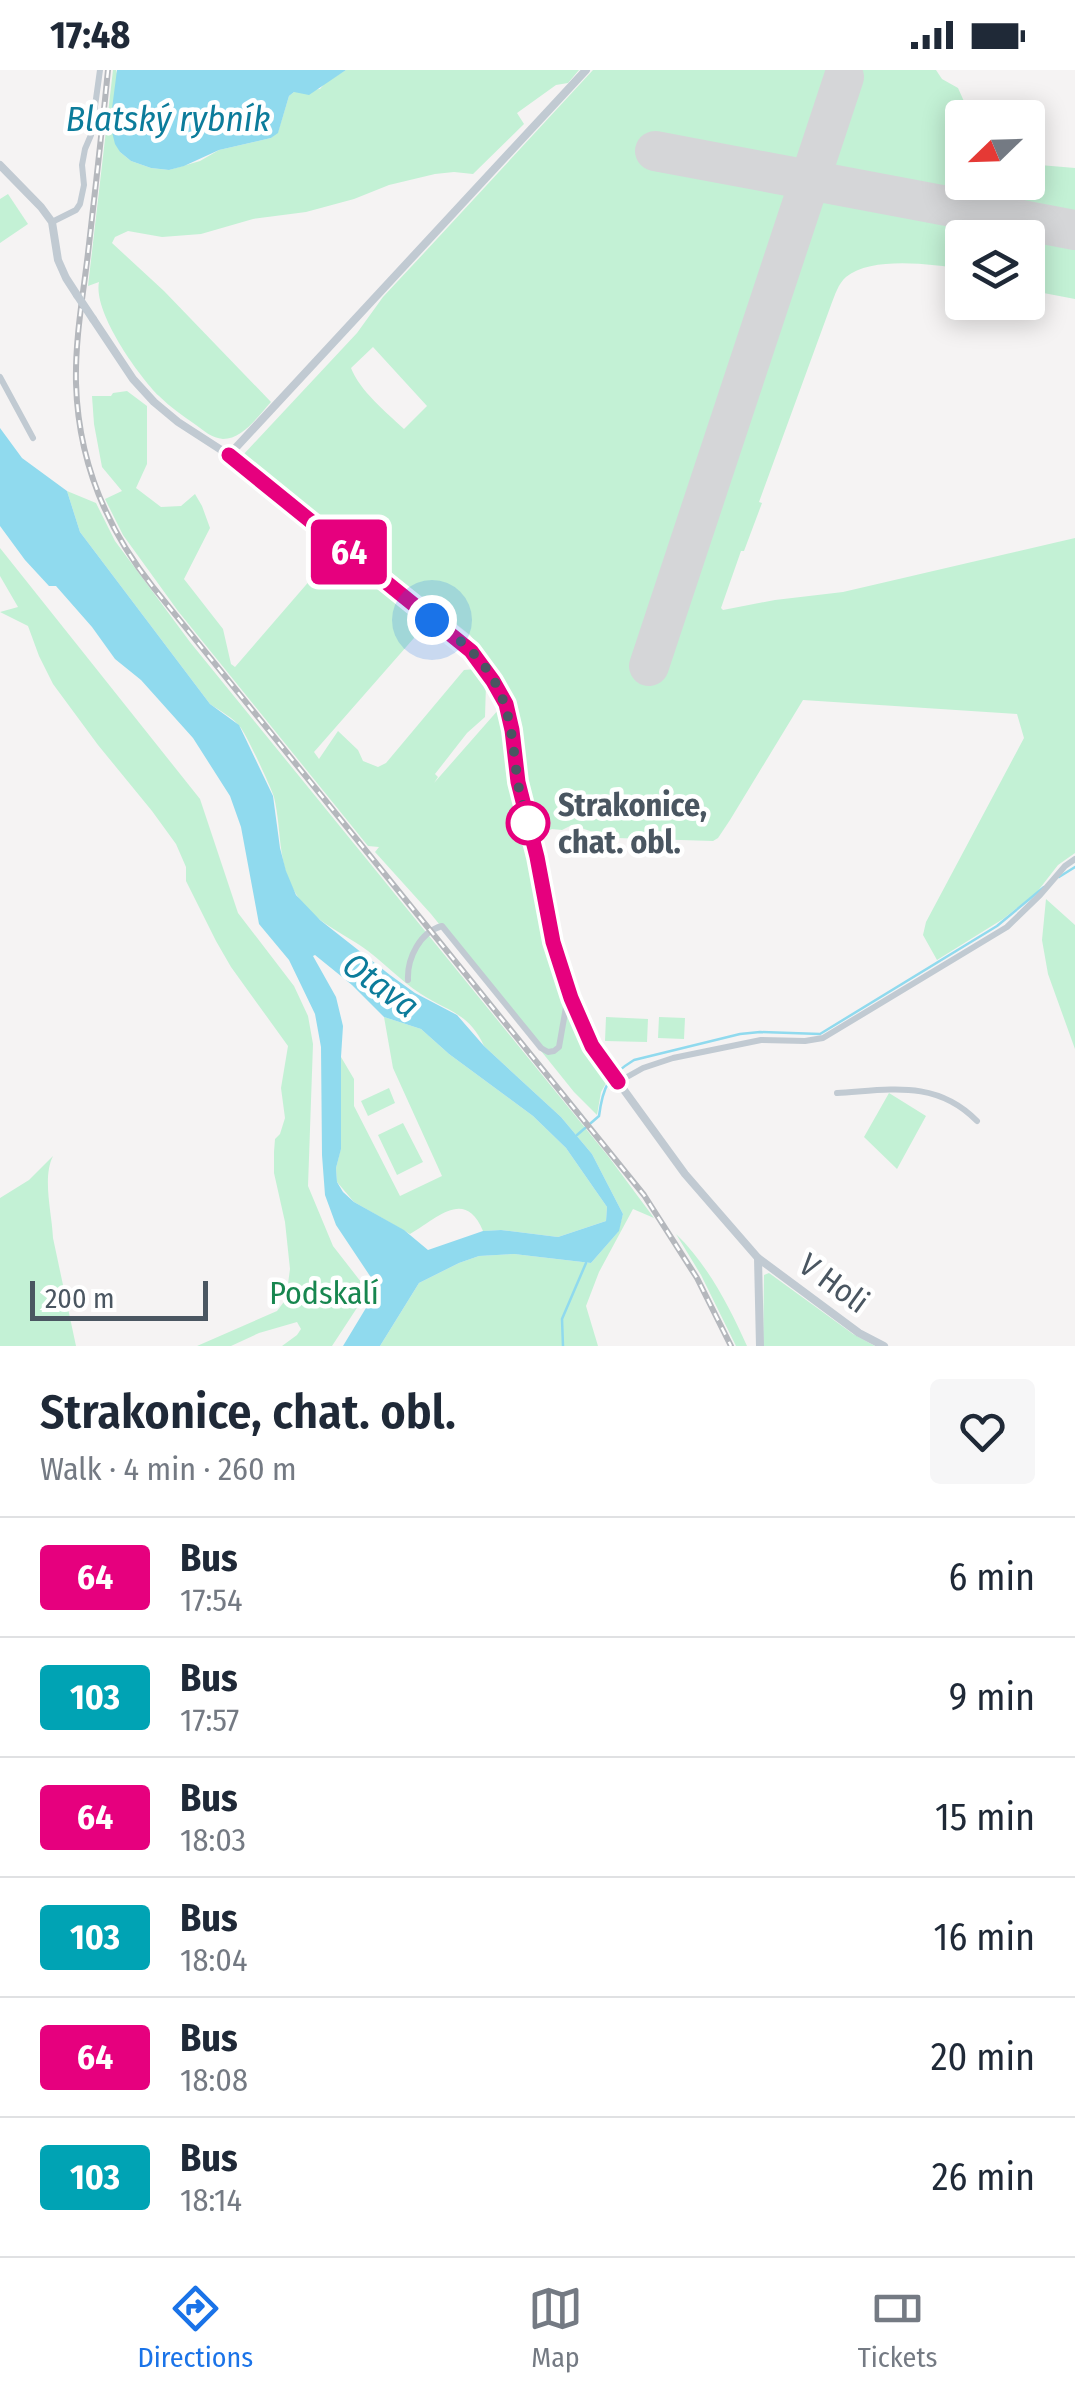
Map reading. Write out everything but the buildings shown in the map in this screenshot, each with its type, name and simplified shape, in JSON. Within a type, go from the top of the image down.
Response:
[{"type":"street","points":[[0,165],[52,222],[76,210],[84,185],[82,165],[92,135],[100,70]]},
{"type":"street","points":[[229,455],[586,70]]},
{"type":"street","name":"V Holi","points":[[52,222],[58,260],[76,295],[133,380],[154,402],[229,455],[471,651],[506,704],[518,782],[553,942],[592,1046],[685,1174],[758,1258],[859,1333],[884,1346]]},
{"type":"street","points":[[0,377],[33,438]]},
{"type":"street","points":[[618,1082],[673,1058],[761,1040],[823,1038],[1007,926],[1075,860]]},
{"type":"street","points":[[408,980],[407,968],[422,938],[442,926],[548,1052],[559,1047],[571,998]]},
{"type":"street","points":[[837,1093],[910,1089],[959,1107],[977,1121]]},
{"type":"street","points":[[758,1258],[760,1346]]},
{"type":"green space","points":[[113,70],[118,78],[110,124],[120,152],[131,161],[169,170],[200,161],[219,150],[271,138],[278,132],[289,96],[320,89],[346,70],[579,70],[568,83],[556,85],[517,113],[524,124],[473,174],[435,174],[306,212],[253,219],[201,234],[162,237],[128,231],[115,237],[112,243],[271,402],[244,431],[223,439],[208,434],[181,415],[150,386],[110,326],[99,295],[99,282],[88,286]]},
{"type":"green space","points":[[593,70],[936,70],[942,79],[958,88],[963,100],[945,100],[945,200],[1045,200],[1045,165],[1075,168],[1075,299],[1045,293],[1045,220],[945,220],[945,267],[870,266],[843,280],[721,608],[843,592],[1075,538],[1075,853],[1058,865],[1037,892],[1003,919],[937,960],[923,935],[926,922],[1024,738],[1017,714],[803,700],[730,820],[713,841],[617,838],[572,825],[538,835],[511,703],[493,667],[470,635],[243,455],[357,333],[383,297]],"holes":[[[373,347],[427,406],[404,429],[367,393],[351,368]]]},
{"type":"green space","points":[[8,194],[28,224],[0,243],[0,199]]},
{"type":"green space","points":[[127,391],[147,406],[147,464],[136,488],[161,507],[181,506],[195,494],[202,506],[210,528],[184,579],[223,629],[231,664],[235,667],[337,549],[428,622],[314,752],[319,759],[338,731],[358,750],[363,761],[378,767],[386,763],[464,670],[475,669],[486,684],[485,717],[435,774],[438,777],[434,783],[499,709],[558,979],[579,1034],[609,1078],[601,1092],[597,1115],[375,852],[379,847],[368,846],[178,611],[123,535],[105,499],[122,491],[102,467],[92,396]]},
{"type":"green space","points":[[67,491],[96,503],[115,541],[190,642],[608,1156],[654,1218],[633,1209],[599,1272],[586,1306],[598,1346],[380,1346],[419,1283],[479,1256],[514,1254],[591,1263],[618,1232],[623,1214],[592,1154],[561,1117],[484,1046],[472,1026],[413,988],[302,903],[286,871],[274,797],[244,733],[235,721],[210,704],[80,532]]},
{"type":"green space","name":"Podskalí","points":[[0,548],[200,799],[238,913],[294,986],[308,1016],[313,1044],[308,1186],[333,1246],[368,1291],[332,1346],[282,1346],[301,1329],[297,1322],[231,1346],[197,1346],[277,1311],[286,1299],[290,1269],[274,1152],[275,1139],[285,1118],[281,1088],[288,1046],[216,941],[186,881],[186,867],[176,844],[53,684],[28,626],[0,612],[18,607],[0,576]]},
{"type":"green space","points":[[1046,899],[1075,925],[1075,1049],[1048,974],[1042,940]]},
{"type":"green space","points":[[384,1017],[421,1029],[533,1116],[566,1148],[607,1207],[606,1221],[558,1237],[483,1231],[476,1218],[459,1209],[450,1210],[410,1234],[354,1202],[337,1182],[341,1057],[354,1079],[354,1106],[400,1196],[442,1176],[393,1068]]},
{"type":"green space","points":[[606,1017],[648,1019],[647,1042],[605,1041]]},
{"type":"green space","points":[[659,1017],[685,1018],[684,1039],[658,1038]]},
{"type":"green space","points":[[389,1088],[395,1103],[368,1116],[361,1101]]},
{"type":"green space","points":[[889,1093],[926,1116],[897,1169],[864,1137]]},
{"type":"green space","points":[[403,1123],[423,1162],[397,1175],[378,1135]]},
{"type":"green space","points":[[53,1156],[48,1185],[53,1238],[76,1346],[0,1346],[0,1198],[29,1180]]},
{"type":"green space","points":[[676,1234],[717,1287],[747,1346],[736,1346]]},
{"type":"green space","points":[[769,1273],[875,1346],[763,1346],[764,1275]]},
{"type":"water","name":"Blatský rybník","points":[[117,70],[346,70],[309,95],[294,92],[289,96],[278,133],[271,138],[219,150],[169,170],[131,161],[115,144],[110,124]]},
{"type":"water","name":"Otava","points":[[0,428],[22,458],[67,491],[80,532],[210,704],[239,725],[273,796],[280,848],[296,895],[320,920],[390,975],[457,1015],[484,1046],[561,1117],[592,1154],[623,1214],[619,1231],[591,1263],[514,1254],[479,1256],[419,1283],[380,1346],[343,1346],[378,1288],[336,1225],[325,1195],[321,1047],[315,1014],[289,960],[259,924],[241,827],[230,796],[193,738],[141,680],[115,659],[92,627],[56,586],[49,586],[25,560],[0,526]],"holes":[[[313,956],[352,985],[384,1017],[421,1029],[533,1116],[566,1148],[607,1207],[606,1221],[558,1237],[483,1231],[428,1250],[343,1192],[336,1168],[341,1149],[343,1026],[336,997]]]},
{"type":"waterway","points":[[1059,877],[1075,867]]},
{"type":"waterway","points":[[577,1135],[599,1116],[602,1097],[613,1077],[634,1060],[740,1034],[820,1034],[997,926],[1044,887]]},
{"type":"waterway","points":[[563,1346],[562,1319],[586,1263]]},
{"type":"runway","points":[[649,666],[844,77]]},
{"type":"runway","points":[[655,151],[1075,230]]},
{"type":"railway","points":[[108,70],[76,383],[82,439],[109,517],[153,587],[644,1195],[697,1278],[731,1346]]},
{"type":"bus line","name":"64","points":[[229,455],[471,651],[493,681],[506,704],[512,730],[518,782],[553,942],[579,1020],[618,1082]]},
{"type":"place","name":"Strakonice, chat. obl.","points":[[528,823]]},
{"type":"route","points":[[432,620],[471,651],[506,704],[528,823]]}]
